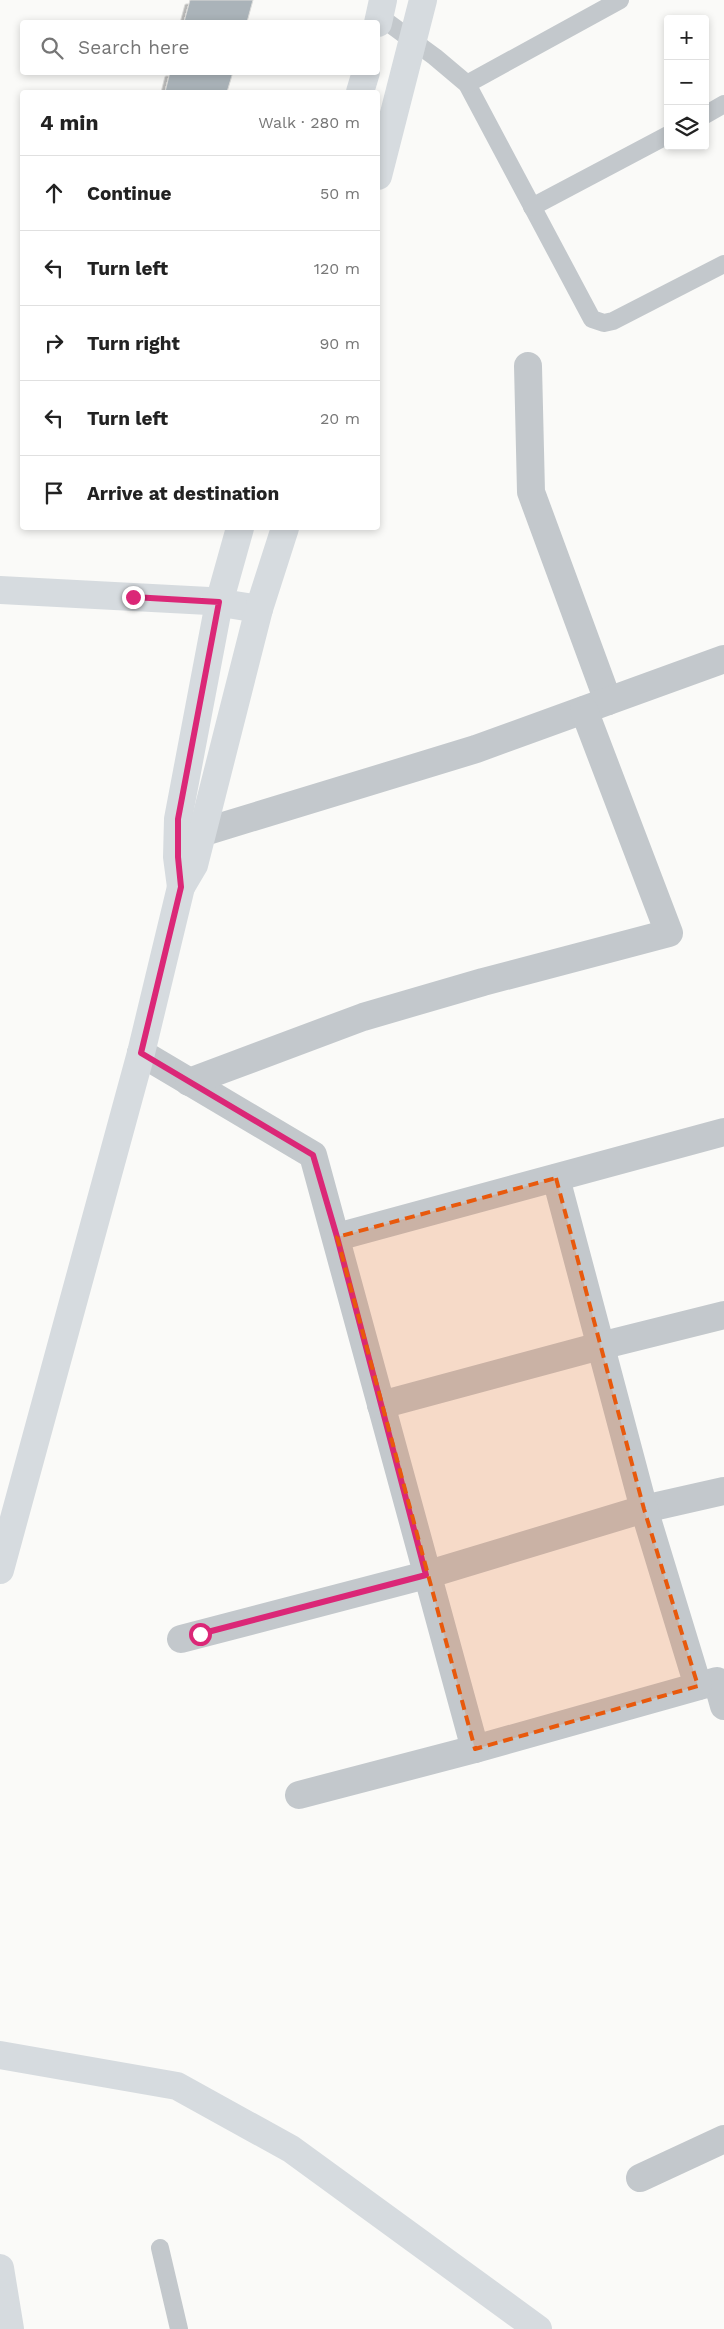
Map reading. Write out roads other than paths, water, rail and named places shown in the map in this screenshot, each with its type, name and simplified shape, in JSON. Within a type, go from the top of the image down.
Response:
[{"type":"street","points":[[380,168],[423,0]]},
{"type":"street","points":[[361,90],[365,75]]},
{"type":"street","points":[[189,1082],[363,1018],[483,982],[668,933],[531,492],[528,366]]},
{"type":"street","points":[[181,887],[178,857],[178,819],[219,602],[239,530]]},
{"type":"street","points":[[0,1570],[141,1053],[181,887],[194,865],[204,832],[259,609],[284,530]]},
{"type":"street","points":[[0,590],[219,602],[259,609]]},
{"type":"street","points":[[178,836],[204,832],[476,749],[724,659]]},
{"type":"street","points":[[141,1053],[313,1155],[337,1237],[426,1575],[475,1749]]},
{"type":"street","points":[[337,1237],[724,1132]]},
{"type":"street","points":[[299,1794],[716,1688],[644,1509],[556,1178]]},
{"type":"street","points":[[381,1405],[724,1315]]},
{"type":"street","points":[[181,1639],[426,1575],[644,1509],[724,1491]]},
{"type":"street","points":[[0,2055],[177,2086],[291,2149],[538,2329]]},
{"type":"street","points":[[640,2178],[724,2139]]},
{"type":"street","points":[[0,2268],[10,2329]]},
{"type":"lane","points":[[467,84],[620,0]]},
{"type":"lane","points":[[380,13],[467,84],[592,319],[604,323],[613,321],[724,264]]},
{"type":"lane","points":[[709,112],[724,104]]},
{"type":"lane","points":[[532,208],[664,137]]},
{"type":"lane","points":[[160,2248],[179,2329]]}]
